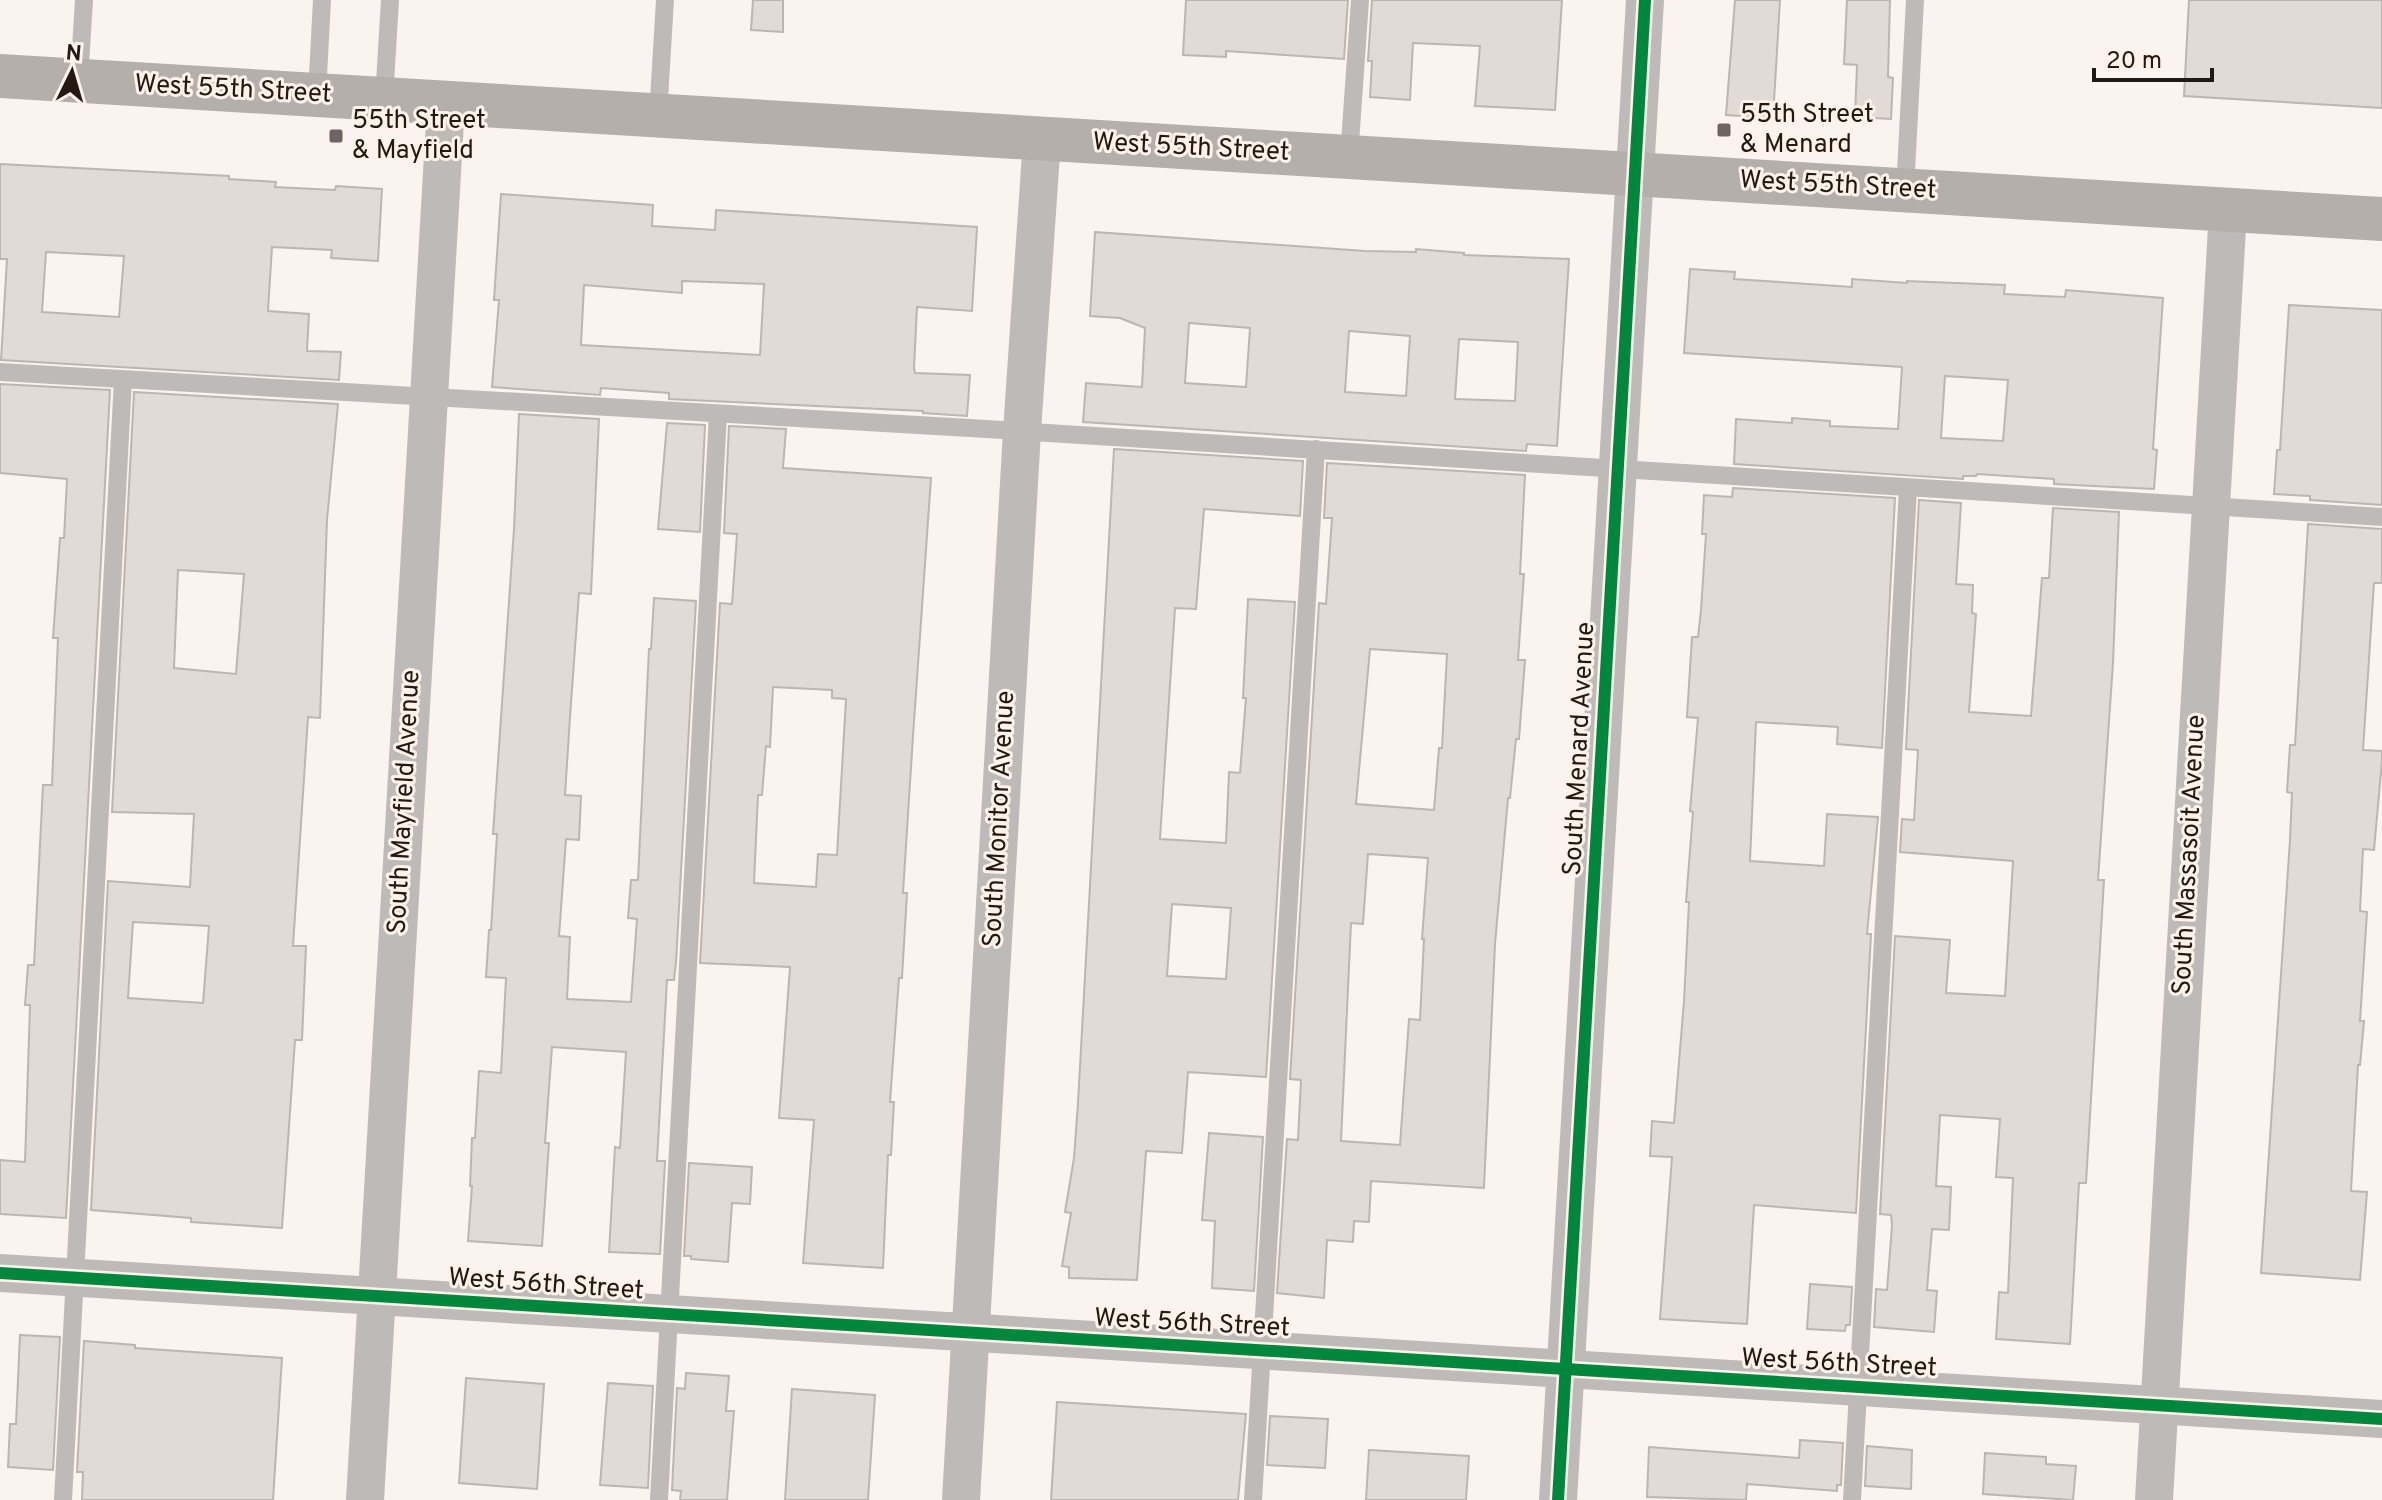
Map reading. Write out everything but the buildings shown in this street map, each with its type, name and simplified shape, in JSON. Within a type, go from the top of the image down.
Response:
[{"type":"main road","name":"West 55th Street","points":[[0,76],[2382,219]]},
{"type":"street","name":"South Menard Avenue","points":[[1558,1500],[1645,0]]},
{"type":"street","name":"South Mayfield Avenue","points":[[365,1500],[446,104]]},
{"type":"street","name":"South Monitor Avenue","points":[[961,1500],[1022,431],[1042,139]]},
{"type":"street","name":"South Massasoit Avenue","points":[[2154,1500],[2228,210]]},
{"type":"street","name":"West 56th Street","points":[[0,1273],[2382,1419]]},
{"type":"lane","points":[[79,81],[84,0]]},
{"type":"lane","points":[[317,95],[322,0]]},
{"type":"lane","points":[[384,99],[390,0]]},
{"type":"lane","points":[[658,116],[665,0]]},
{"type":"lane","points":[[1349,157],[1360,0]]},
{"type":"lane","points":[[1905,191],[1915,0]]},
{"type":"lane","points":[[0,372],[1022,431],[2382,517]]},
{"type":"lane","points":[[63,1500],[123,380]]},
{"type":"lane","points":[[659,1500],[718,414]]},
{"type":"lane","points":[[1253,1500],[1316,449]]},
{"type":"lane","points":[[1852,1500],[1908,488]]},
{"type":"cycle path","points":[[1558,1500],[1645,0]]},
{"type":"cycle path","points":[[0,1273],[2382,1419]]},
{"type":"place","name":"55th Street & Menard","points":[[1724,130]]},
{"type":"place","name":"55th Street & Mayfield","points":[[336,136]]}]
